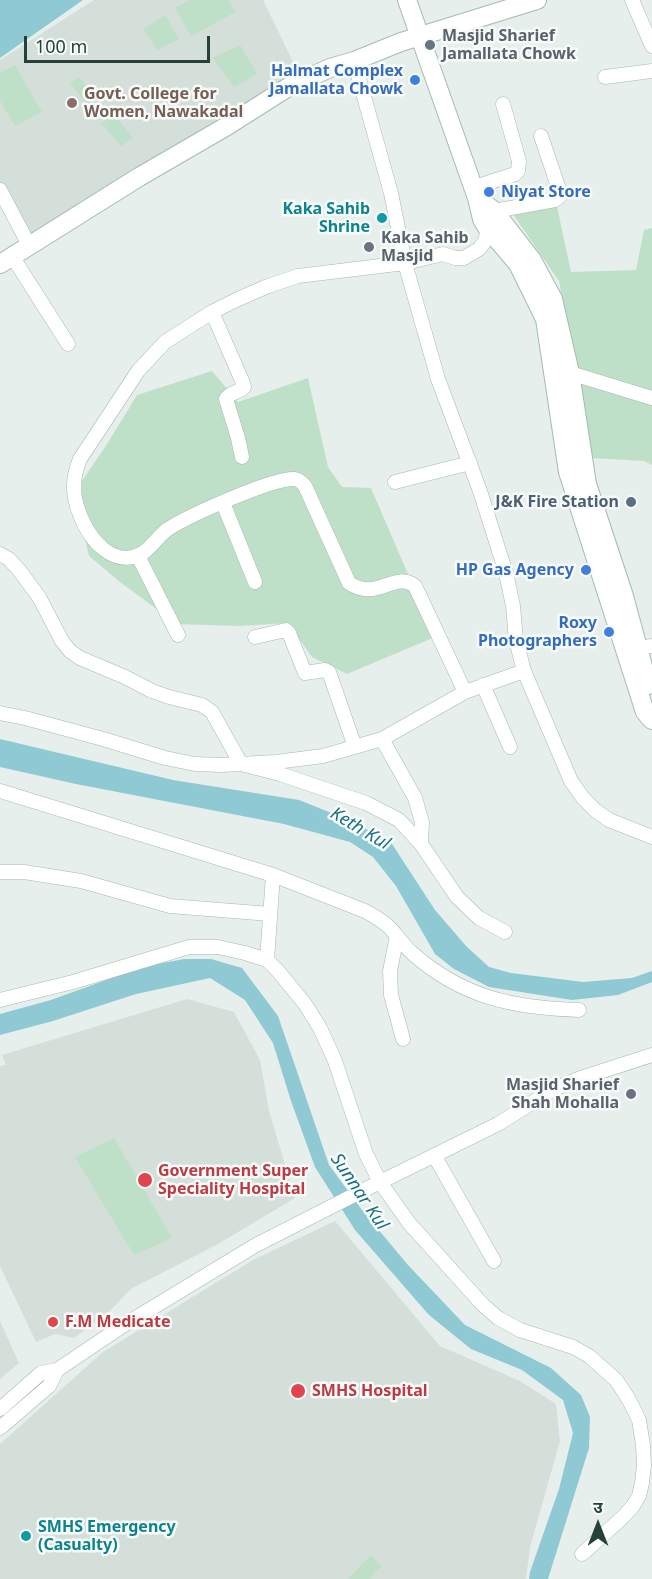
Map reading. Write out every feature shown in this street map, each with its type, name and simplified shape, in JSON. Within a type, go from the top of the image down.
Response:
[{"type":"main road","points":[[407,0],[421,35],[479,212],[491,220],[532,260],[553,299],[570,373],[587,483],[624,596],[646,647],[652,700]]},
{"type":"main road","points":[[6,260],[290,86],[330,68],[421,35],[537,0]]},
{"type":"main road","points":[[491,220],[518,264],[545,319],[568,472],[645,712],[652,720]]},
{"type":"street","points":[[632,0],[651,41]]},
{"type":"street","points":[[354,61],[391,193],[405,263],[438,379],[492,525],[506,573],[513,606],[516,640],[524,671],[571,781],[583,798],[609,820],[652,837]]},
{"type":"street","points":[[605,77],[652,71]]},
{"type":"street","points":[[474,193],[518,171],[519,161],[503,104]]},
{"type":"street","points":[[465,692],[415,586],[403,581],[365,590],[349,583],[302,481],[290,479],[277,481],[185,519],[165,531],[143,554],[131,558],[116,556],[100,548],[88,533],[79,514],[73,490],[74,474],[80,459],[138,371],[165,342],[212,312],[268,286],[298,276],[405,263],[443,254],[454,258],[464,258],[479,249],[485,241],[491,220],[558,199],[561,195],[541,136]]},
{"type":"street","points":[[0,190],[29,245]]},
{"type":"street","points":[[6,260],[68,344]]},
{"type":"street","points":[[212,312],[243,383],[242,389],[228,395],[226,399],[242,457]]},
{"type":"street","points":[[570,373],[652,398]]},
{"type":"street","points":[[395,482],[470,463]]},
{"type":"street","points":[[223,503],[255,582]]},
{"type":"street","points":[[0,554],[9,559],[19,570],[39,597],[62,641],[70,651],[80,658],[152,691],[202,705],[212,712],[241,764],[280,774],[366,803],[399,820],[421,844],[457,897],[479,918],[505,932]]},
{"type":"street","points":[[138,556],[178,635]]},
{"type":"street","points":[[255,637],[286,630],[305,673],[325,670],[329,672],[355,747]]},
{"type":"street","points":[[0,713],[195,764],[276,762],[323,756],[382,739],[465,692],[524,671]]},
{"type":"street","points":[[483,685],[510,747]]},
{"type":"street","points":[[382,739],[415,798],[422,822],[421,844]]},
{"type":"street","points":[[0,791],[273,875],[364,911],[379,918],[411,952],[432,969],[457,985],[486,997],[515,1005],[543,1009],[579,1010]]},
{"type":"street","points":[[0,872],[24,872],[81,881],[170,906],[270,914]]},
{"type":"street","points":[[267,960],[273,875]]},
{"type":"street","points":[[397,936],[390,971],[391,995],[403,1039]]},
{"type":"street","points":[[0,1000],[73,982],[189,948],[218,947],[267,960],[290,984],[320,1028],[338,1070],[366,1154],[380,1182],[409,1223],[483,1305],[498,1318],[520,1330],[573,1347],[589,1356],[616,1380],[628,1398],[639,1420],[643,1445],[644,1465],[639,1496],[633,1506],[582,1554]]},
{"type":"street","points":[[0,1409],[37,1375],[57,1370],[124,1325],[256,1245],[498,1124],[554,1089],[652,1055]]},
{"type":"street","points":[[434,1155],[494,1261]]},
{"type":"street","points":[[0,1428],[50,1385],[57,1370]]},
{"type":"shaded area","points":[[94,0],[263,0],[298,72],[244,110],[30,241],[0,188],[0,60]]},
{"type":"shaded area","name":"Government Super Speciality Hospital","points":[[187,999],[234,1012],[260,1060],[269,1111],[295,1198],[218,1244],[131,1289],[104,1317],[74,1338],[55,1334],[36,1342],[0,1266],[0,1066],[6,1065],[2,1055]]},
{"type":"shaded area","name":"SMHS Hospital","points":[[335,1221],[440,1346],[520,1381],[556,1404],[560,1441],[530,1547],[526,1579],[0,1579],[0,1444],[103,1352],[253,1260]]},
{"type":"shaded area","points":[[0,1321],[19,1363],[0,1379]]},
{"type":"green space","points":[[190,0],[228,0],[236,12],[191,36],[175,8]]},
{"type":"green space","points":[[165,15],[179,39],[157,50],[143,29]]},
{"type":"green space","points":[[240,45],[257,74],[234,87],[213,58]]},
{"type":"green space","points":[[15,65],[42,112],[15,126],[0,101],[0,73]]},
{"type":"green space","points":[[79,77],[96,97],[88,105],[70,83]]},
{"type":"green space","points":[[115,115],[133,138],[121,146],[101,123]]},
{"type":"green space","points":[[556,202],[571,272],[636,270],[644,230],[652,228],[652,465],[644,461],[591,458],[559,281],[508,207]]},
{"type":"green space","points":[[212,371],[238,402],[308,378],[328,467],[342,487],[371,488],[435,637],[347,674],[312,657],[288,623],[240,626],[177,624],[89,556],[82,527],[82,481],[137,395]]},
{"type":"green space","points":[[114,1138],[172,1238],[134,1255],[75,1157]]},
{"type":"green space","points":[[371,1555],[382,1566],[368,1579],[348,1579]]},
{"type":"water","points":[[0,0],[83,0],[0,58]]},
{"type":"water","name":"Keth Kul","points":[[0,739],[173,780],[299,800],[368,830],[392,844],[435,910],[467,947],[489,967],[511,973],[583,982],[632,978],[652,971],[652,982],[618,995],[572,1000],[489,987],[454,969],[435,954],[396,886],[373,857],[350,842],[284,824],[0,767]]},
{"type":"water","points":[[184,959],[211,959],[242,968],[278,1016],[329,1165],[362,1210],[408,1265],[465,1325],[551,1368],[581,1395],[590,1417],[589,1448],[548,1579],[529,1579],[559,1489],[573,1433],[563,1400],[522,1370],[471,1349],[429,1315],[355,1230],[315,1167],[273,1043],[245,1000],[210,978],[136,994],[53,1021],[0,1035],[0,1014],[51,1000],[142,967]]},
{"type":"place","name":"Masjid Sharief Jamallata Chowk","points":[[430,45]]},
{"type":"place","name":"Halmat Complex Jamallata Chowk","points":[[415,80]]},
{"type":"place","name":"Govt. College for Women, Nawakadal","points":[[72,103]]},
{"type":"place","name":"Niyat Store","points":[[489,192]]},
{"type":"place","name":"Kaka Sahib Shrine","points":[[382,218]]},
{"type":"place","name":"Kaka Sahib Masjid","points":[[369,247]]},
{"type":"place","name":"J&K Fire Station","points":[[631,502]]},
{"type":"place","name":"HP Gas Agency","points":[[586,570]]},
{"type":"place","name":"Roxy Photographers","points":[[609,632]]},
{"type":"place","name":"Masjid Sharief Shah Mohalla","points":[[631,1094]]},
{"type":"place","name":"Government Super Speciality Hospital","points":[[145,1180]]},
{"type":"place","name":"F.M Medicate","points":[[53,1322]]},
{"type":"place","name":"SMHS Hospital","points":[[298,1391]]},
{"type":"place","name":"SMHS Emergency (Casualty)","points":[[26,1536]]},
{"type":"water label","name":"Sunnar Kul","points":[[359,1192]]}]
